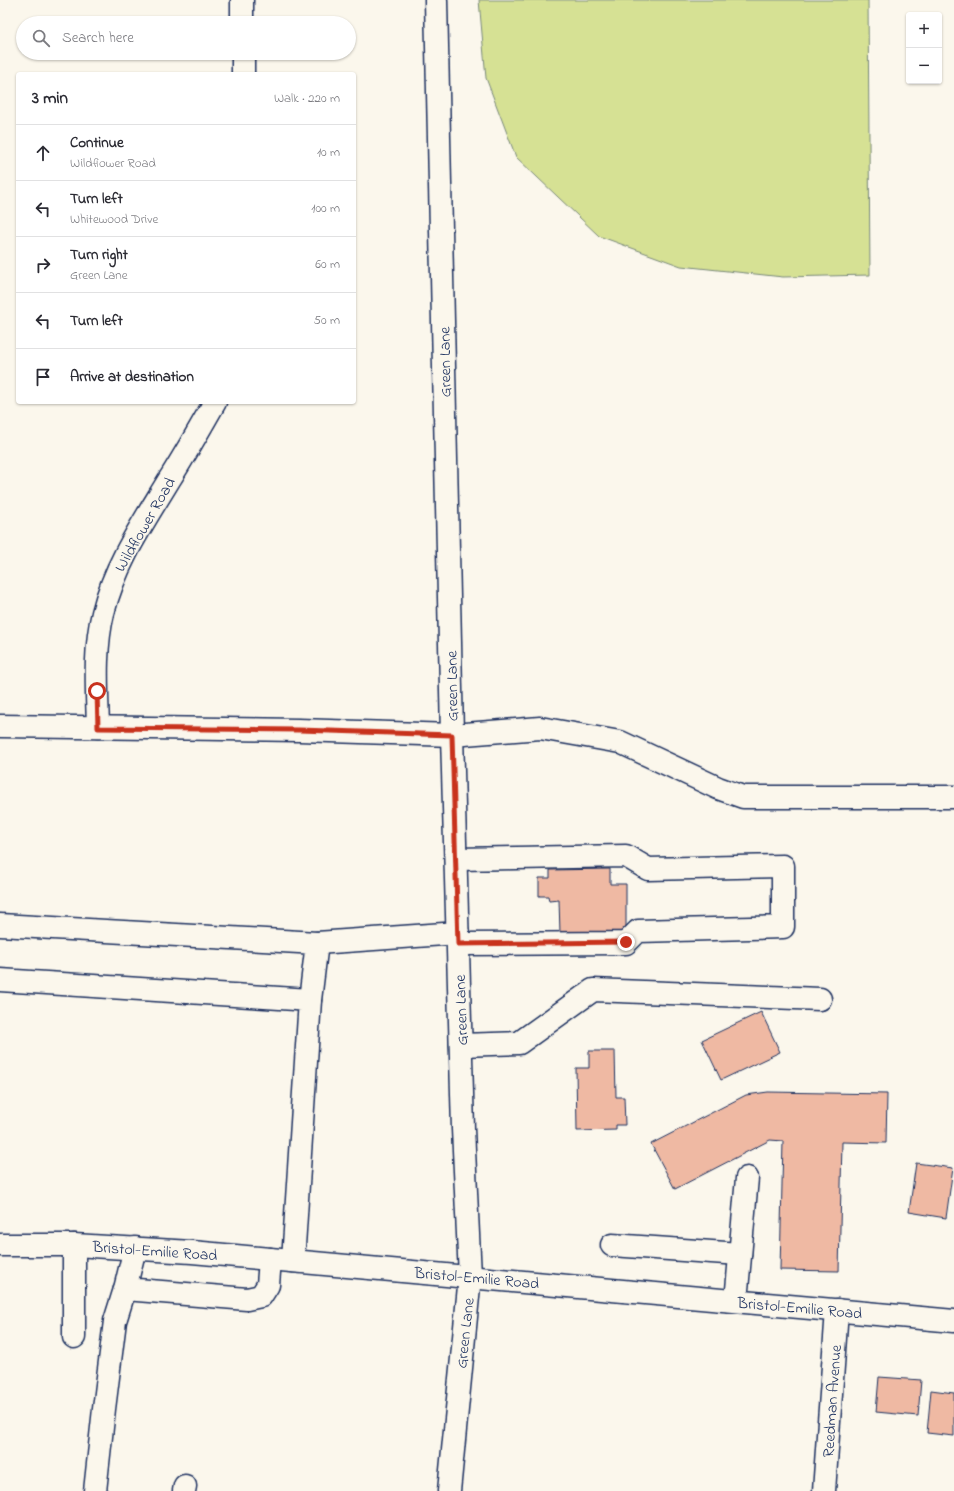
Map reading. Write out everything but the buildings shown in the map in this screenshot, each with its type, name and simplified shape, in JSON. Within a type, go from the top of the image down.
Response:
[{"type":"street","points":[[242,0],[242,16]]},
{"type":"street","name":"Green Lane","points":[[436,0],[452,735],[461,1045],[470,1276],[449,1491]]},
{"type":"street","points":[[243,60],[243,72]]},
{"type":"street","name":"Wildflower Road","points":[[98,728],[97,691],[99,644],[103,614],[115,576],[133,538],[186,453],[214,404]]},
{"type":"street","points":[[0,726],[299,730],[452,735],[540,728],[620,742],[718,788],[743,796],[954,797]]},
{"type":"street","points":[[0,925],[317,943],[458,939],[626,942],[638,931],[783,927],[784,866],[648,869],[626,856],[456,859]]},
{"type":"street","points":[[293,1261],[310,1000],[317,943]]},
{"type":"street","points":[[0,980],[310,1000]]},
{"type":"street","points":[[461,1045],[519,1043],[593,990],[820,999]]},
{"type":"street","points":[[736,1301],[747,1178]]},
{"type":"street","points":[[612,1244],[740,1254]]},
{"type":"street","name":"Bristol-Emilie Road","points":[[0,1245],[74,1245],[192,1252],[954,1321]]},
{"type":"street","points":[[74,1245],[74,1337]]},
{"type":"street","points":[[95,1491],[116,1321],[135,1248]]},
{"type":"street","points":[[125,1290],[247,1299],[261,1296],[268,1286],[270,1259]]},
{"type":"street","name":"Reedman Avenue","points":[[824,1491],[837,1310]]},
{"type":"green space","points":[[479,0],[868,0],[870,275],[783,277],[681,266],[599,236],[516,157],[486,78]]},
{"type":"route","points":[[97,691],[98,728],[299,730],[452,735],[458,944],[626,942]]}]
